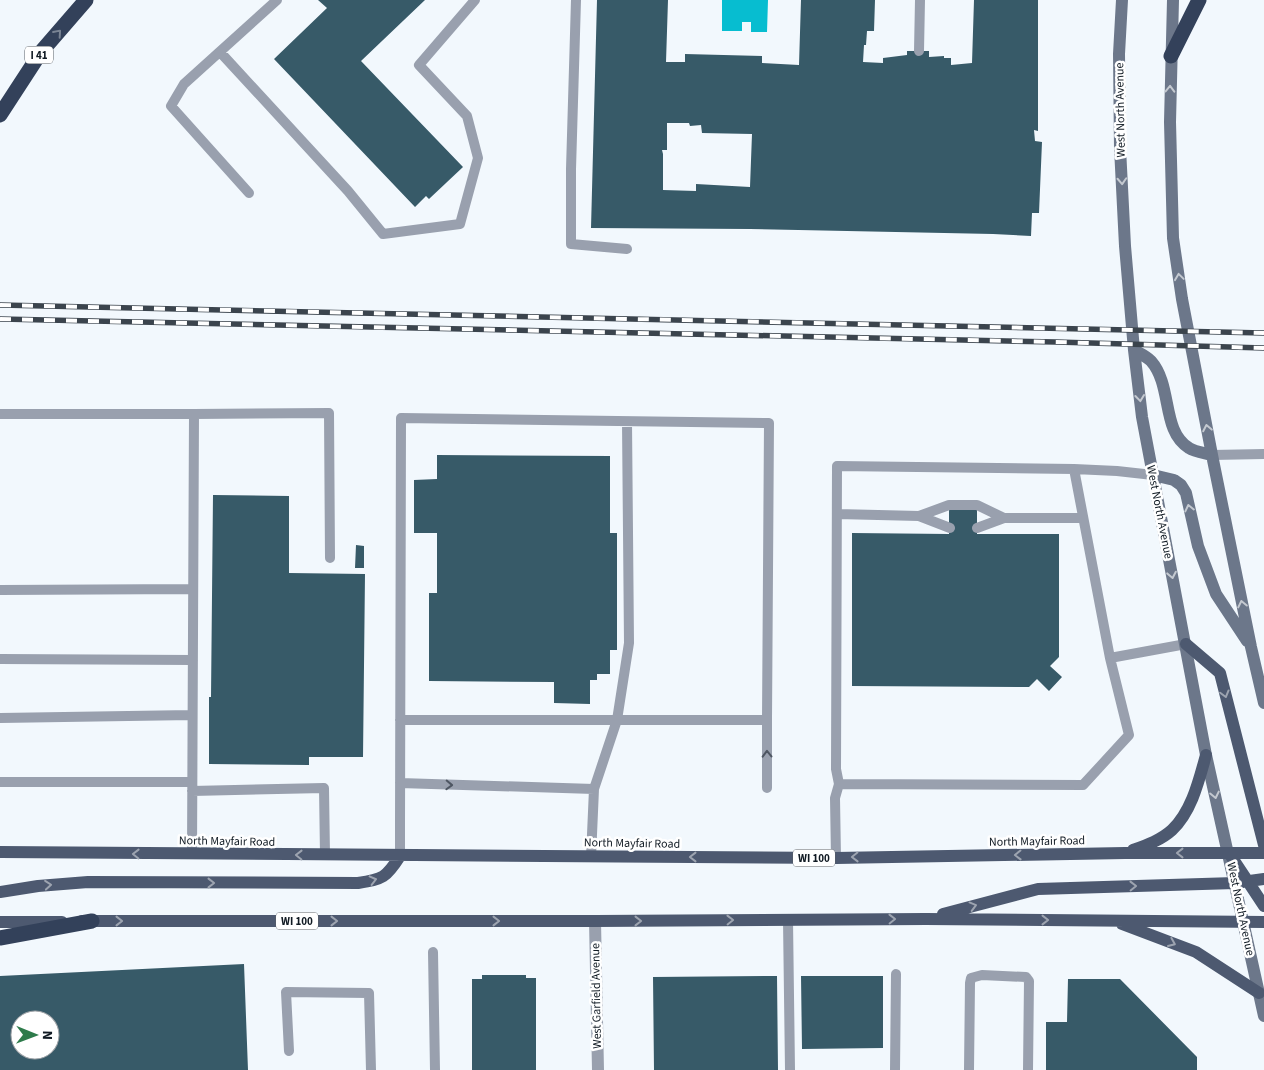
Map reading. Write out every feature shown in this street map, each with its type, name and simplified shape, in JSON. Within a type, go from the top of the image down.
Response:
[{"type":"highway","name":"I 41","points":[[0,115],[41,52],[86,0]]},
{"type":"highway","points":[[1171,56],[1199,0]]},
{"type":"highway","points":[[0,938],[92,922]]},
{"type":"main road","name":"West North Avenue","points":[[1122,0],[1120,148],[1125,246],[1142,417],[1206,755],[1264,1016]]},
{"type":"main road","points":[[1173,0],[1170,122],[1173,238],[1182,299],[1212,455],[1264,703]]},
{"type":"main road","points":[[1134,350],[1149,359],[1161,375],[1169,416],[1180,440],[1190,449],[1212,455]]},
{"type":"main road","points":[[1153,475],[1174,480],[1181,485],[1186,493],[1198,546],[1216,594],[1251,647]]},
{"type":"main road","points":[[1186,644],[1220,673],[1264,845]]},
{"type":"main road","points":[[1125,853],[1155,842],[1172,830],[1195,791],[1206,755]]},
{"type":"main road","name":"North Mayfair Road","points":[[0,852],[836,858],[1125,853],[1264,854]]},
{"type":"main road","points":[[1229,853],[1264,906]]},
{"type":"main road","points":[[0,892],[38,886],[88,882],[358,883],[378,880],[390,872],[400,856]]},
{"type":"main road","points":[[926,919],[1038,889],[1235,883],[1264,879]]},
{"type":"main road","points":[[1244,922],[1264,911]]},
{"type":"main road","name":"WI 100","points":[[0,922],[926,919],[1264,922]]},
{"type":"main road","points":[[1110,920],[1196,952],[1259,993]]},
{"type":"street","name":"West Garfield Avenue","points":[[595,921],[598,1070]]},
{"type":"lane","points":[[249,193],[171,106],[184,84],[277,0]]},
{"type":"lane","points":[[220,52],[348,191],[383,234],[460,224],[478,158],[466,116],[419,65],[475,0]]},
{"type":"lane","points":[[576,0],[571,169],[571,244],[627,249]]},
{"type":"lane","points":[[919,51],[920,0]]},
{"type":"lane","points":[[0,414],[329,413],[330,558]]},
{"type":"lane","points":[[192,854],[194,414]]},
{"type":"lane","points":[[400,856],[401,418],[770,423],[767,788]]},
{"type":"lane","points":[[591,857],[594,789],[616,720],[629,643],[627,422]]},
{"type":"lane","points":[[1212,455],[1264,454]]},
{"type":"lane","points":[[836,858],[835,798],[839,784],[836,769],[837,466],[1074,469],[1153,475]]},
{"type":"lane","points":[[839,784],[1083,785],[1128,735],[1110,658],[1074,469]]},
{"type":"lane","points":[[919,516],[949,505],[977,505],[1004,518]]},
{"type":"lane","points":[[837,514],[919,516],[950,528]]},
{"type":"lane","points":[[977,528],[1004,518],[1084,518]]},
{"type":"lane","points":[[0,590],[193,588]]},
{"type":"lane","points":[[1110,658],[1186,644]]},
{"type":"lane","points":[[0,659],[193,660]]},
{"type":"lane","points":[[0,718],[192,715]]},
{"type":"lane","points":[[400,720],[767,720]]},
{"type":"lane","points":[[0,782],[324,788],[325,855]]},
{"type":"lane","points":[[400,783],[594,789]]},
{"type":"lane","points":[[788,920],[790,1070]]},
{"type":"lane","points":[[433,952],[435,1070]]},
{"type":"lane","points":[[895,1070],[896,974]]},
{"type":"lane","points":[[968,1070],[970,983],[971,978],[982,975],[1026,977],[1029,981],[1028,1070]]},
{"type":"lane","points":[[288,1051],[286,992],[369,993],[371,1070]]},
{"type":"water","points":[[722,0],[768,0],[767,32],[751,32],[751,22],[742,22],[742,31],[722,31]]},
{"type":"building","points":[[318,0],[425,0],[361,61],[463,167],[429,199],[426,196],[415,207],[274,59],[327,8]]},
{"type":"building","points":[[597,0],[668,0],[666,62],[685,62],[685,54],[762,56],[762,63],[799,65],[801,0],[875,0],[874,31],[867,31],[863,62],[883,63],[883,58],[907,55],[907,51],[929,51],[929,57],[944,56],[944,58],[951,58],[951,65],[972,63],[974,0],[1038,0],[1038,131],[1034,130],[1035,141],[1042,142],[1039,213],[1032,213],[1031,236],[750,229],[591,228]],"holes":[[[667,123],[689,123],[690,126],[701,125],[702,133],[752,134],[750,187],[696,184],[696,191],[663,190],[662,150],[667,150]]]},
{"type":"building","points":[[437,455],[610,456],[610,533],[617,533],[617,650],[610,650],[610,674],[597,674],[597,680],[590,680],[590,704],[554,703],[554,682],[429,681],[429,593],[437,593],[437,533],[414,533],[414,480],[437,479]]},
{"type":"building","points":[[213,495],[289,496],[289,573],[365,574],[363,757],[309,757],[309,765],[209,764]]},
{"type":"building","points":[[949,509],[977,510],[977,534],[1059,534],[1059,657],[1050,666],[1062,677],[1049,691],[1037,679],[1029,687],[852,686],[852,533],[949,534]]},
{"type":"building","points":[[356,545],[364,546],[364,568],[355,568]]},
{"type":"building","points":[[244,964],[248,1070],[0,1070],[0,976]]},
{"type":"building","points":[[482,975],[526,975],[526,978],[536,978],[536,1070],[472,1070],[472,979],[482,979]]},
{"type":"building","points":[[777,976],[778,1070],[654,1070],[653,977]]},
{"type":"building","points":[[801,976],[883,976],[883,1048],[802,1049]]},
{"type":"building","points":[[1068,979],[1120,979],[1197,1057],[1197,1070],[1046,1070],[1046,1022],[1067,1022]]},
{"type":"railway","points":[[0,305],[1264,333]]},
{"type":"railway","points":[[0,319],[1264,348]]}]
